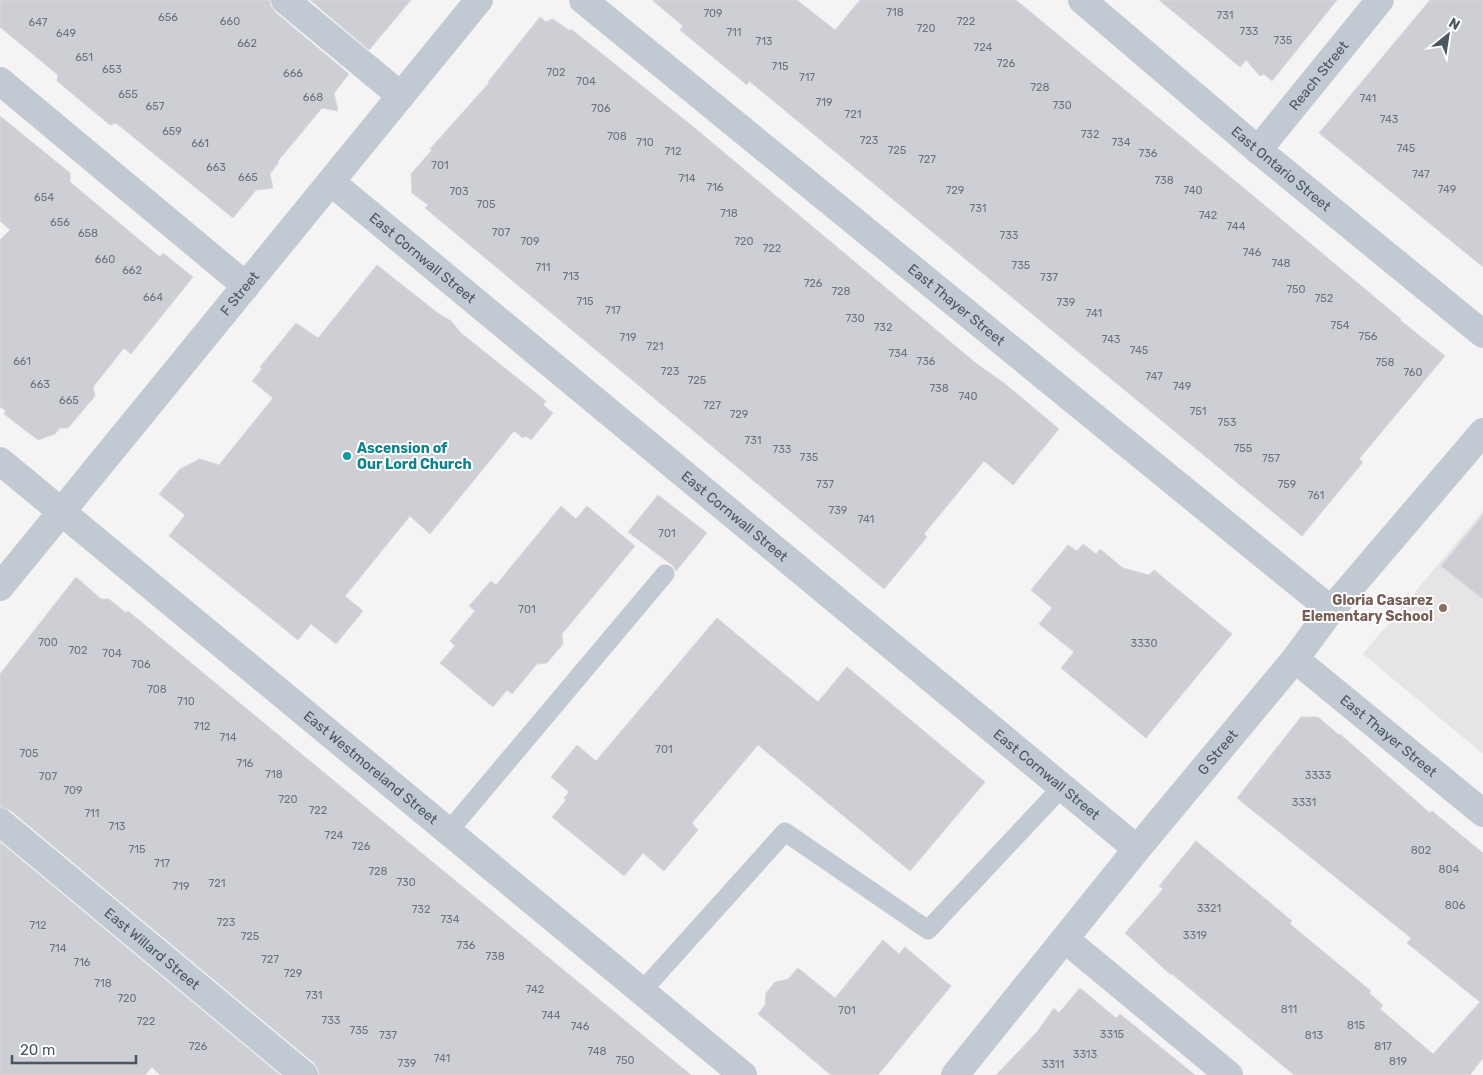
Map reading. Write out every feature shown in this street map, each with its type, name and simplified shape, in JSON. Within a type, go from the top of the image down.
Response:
[{"type":"street","points":[[285,0],[401,96]]},
{"type":"street","name":"F Street","points":[[0,587],[479,0]]},
{"type":"street","name":"East Thayer Street","points":[[583,0],[1331,610]]},
{"type":"street","name":"East Ontario Street","points":[[1082,0],[1258,150],[1483,334]]},
{"type":"street","name":"Reach Street","points":[[1258,150],[1380,0]]},
{"type":"street","points":[[0,82],[246,286]]},
{"type":"street","name":"East Cornwall Street","points":[[332,182],[1137,849]]},
{"type":"street","name":"G Street","points":[[956,1075],[1137,849],[1295,659],[1331,610],[1483,432]]},
{"type":"street","name":"East Westmoreland Street","points":[[0,461],[742,1075]]},
{"type":"street","name":"East Thayer Street","points":[[1295,659],[1483,813]]},
{"type":"street","name":"East Willard Street","points":[[0,822],[304,1075]]},
{"type":"street","points":[[1066,940],[1229,1075]]},
{"type":"lane","points":[[448,832],[664,574]]},
{"type":"lane","points":[[642,992],[785,832],[928,930],[1062,787]]},
{"type":"shaded area","name":"Gloria Casarez Elementary School","points":[[1483,511],[1483,754],[1363,654]]},
{"type":"building","points":[[0,0],[270,0],[275,12],[349,74],[334,93],[338,111],[322,108],[278,161],[270,174],[273,188],[256,190],[233,218],[116,123],[110,125],[57,81],[58,75],[0,27]]},
{"type":"building","points":[[310,0],[411,0],[369,50]]},
{"type":"building","points":[[652,0],[797,0],[835,30],[860,0],[1016,0],[1445,356],[1359,459],[1363,462],[1302,536],[749,81],[747,85],[680,30],[683,26]]},
{"type":"building","points":[[1159,0],[1337,0],[1272,81],[1264,74],[1260,76],[1246,60],[1240,67]]},
{"type":"building","points":[[1430,0],[1483,0],[1483,267],[1319,133]]},
{"type":"building","points":[[540,17],[546,22],[553,19],[570,31],[571,29],[691,125],[977,364],[1004,383],[1059,429],[1013,485],[984,461],[924,534],[927,537],[884,589],[425,208],[428,205],[412,193],[411,174],[432,150],[430,149],[489,83]]},
{"type":"building","points":[[0,116],[70,173],[70,182],[160,257],[163,253],[193,277],[131,354],[124,348],[93,387],[95,396],[68,428],[60,428],[55,434],[38,440],[4,414],[6,411],[0,407],[0,240],[10,230],[0,221]]},
{"type":"building","name":"Ascension of Our Lord Church","points":[[377,265],[439,314],[451,321],[461,333],[546,401],[543,405],[553,413],[531,440],[526,436],[523,438],[514,431],[430,534],[410,516],[345,596],[363,611],[336,644],[311,624],[298,640],[169,536],[185,515],[159,494],[180,469],[200,459],[219,465],[273,398],[252,381],[262,369],[260,367],[296,323],[318,338]]},
{"type":"building","points":[[658,495],[707,533],[676,571],[672,565],[628,532]]},
{"type":"building","points":[[561,506],[576,519],[587,506],[635,546],[562,634],[563,644],[547,663],[537,664],[512,694],[507,690],[493,707],[440,663],[455,646],[450,641],[475,611],[469,606],[491,581],[496,585]]},
{"type":"building","points":[[1483,515],[1483,599],[1441,566]]},
{"type":"building","points":[[1083,544],[1096,554],[1100,549],[1123,568],[1149,575],[1154,570],[1232,634],[1146,738],[1061,668],[1074,652],[1039,624],[1052,608],[1031,590],[1068,545],[1077,551]]},
{"type":"building","points":[[76,577],[101,599],[109,599],[126,613],[128,611],[691,1075],[319,1075],[314,1063],[10,810],[0,807],[0,674]]},
{"type":"building","points":[[717,618],[818,702],[847,667],[985,782],[910,871],[758,745],[692,823],[698,830],[664,871],[643,853],[624,876],[552,817],[566,800],[564,798],[569,792],[551,777],[577,745],[596,761]]},
{"type":"building","points":[[1301,717],[1318,717],[1430,813],[1432,811],[1483,853],[1483,1058],[1470,1075],[1294,1075],[1171,975],[1125,933],[1163,889],[1159,886],[1196,841],[1292,921],[1290,924],[1371,991],[1369,993],[1383,1005],[1380,1009],[1433,1054],[1480,1002],[1407,943],[1411,938],[1237,798]]},
{"type":"building","points":[[0,842],[280,1075],[160,1075],[152,1067],[145,1075],[0,1075]]},
{"type":"building","points":[[883,940],[899,954],[905,947],[951,986],[878,1075],[831,1075],[758,1014],[765,1005],[766,993],[775,982],[788,979],[798,968],[835,998]]},
{"type":"building","points":[[1080,988],[1116,1018],[1120,1014],[1195,1075],[996,1075],[1037,1032],[1054,1008],[1059,1013]]},
{"type":"place","name":"Ascension of Our Lord Church","points":[[347,456]]},
{"type":"place","name":"Gloria Casarez Elementary School","points":[[1443,608]]}]
